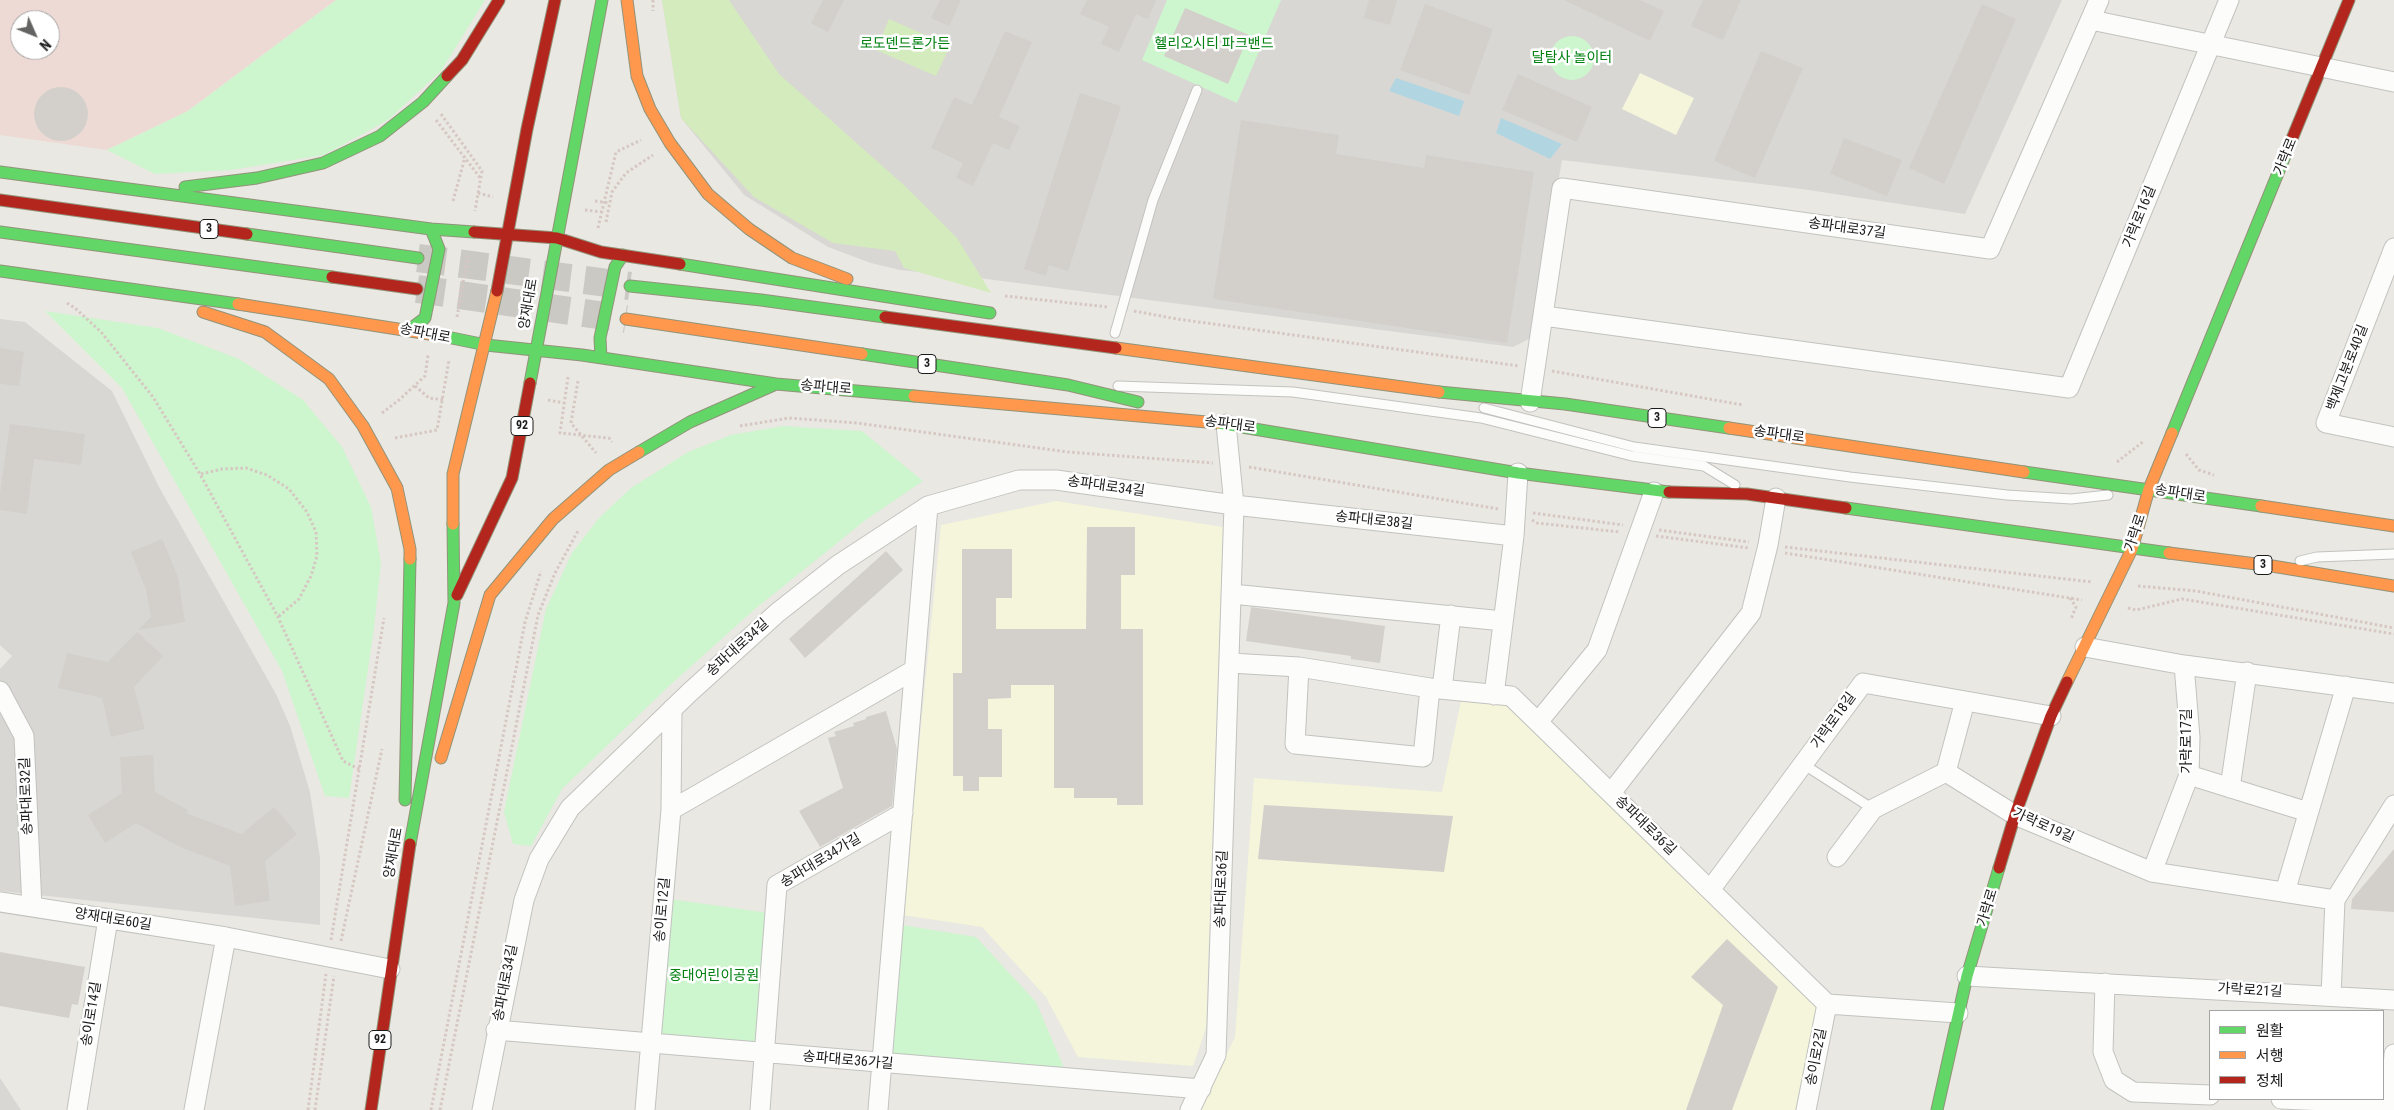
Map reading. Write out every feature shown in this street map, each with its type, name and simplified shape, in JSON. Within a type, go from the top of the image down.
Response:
[{"type":"main road","points":[[136,190],[257,178],[323,163],[380,136],[425,100],[462,60],[499,0]]},
{"type":"main road","name":"양재대로","points":[[371,1110],[403,884],[454,603],[453,474],[486,345],[554,0]]},
{"type":"main road","name":"양재대로","points":[[454,603],[512,478],[602,0]]},
{"type":"main road","points":[[627,0],[637,76],[650,109],[662,130],[708,194],[749,229],[792,258],[897,298]]},
{"type":"main road","name":"가락로","points":[[1937,1110],[1968,976],[2015,815],[2051,716],[2116,585],[2132,548],[2149,489],[2350,0]]},
{"type":"main road","points":[[0,172],[431,228],[509,236],[557,238],[601,252],[1001,315]]},
{"type":"main road","name":"3","points":[[0,200],[418,258]]},
{"type":"main road","points":[[409,330],[425,318],[439,249],[431,228]]},
{"type":"main road","name":"3","points":[[0,232],[417,289]]},
{"type":"main road","points":[[601,358],[600,338],[616,266],[623,255]]},
{"type":"main road","name":"송파대로","points":[[0,271],[128,287],[409,330],[486,345],[601,358],[776,384],[1226,424],[1518,473],[1654,492],[1747,494],[2272,566],[2394,586]]},
{"type":"main road","name":"3","points":[[630,286],[761,300],[1163,355]]},
{"type":"main road","points":[[128,287],[265,332],[329,379],[363,426],[397,488],[410,548],[403,884]]},
{"type":"main road","name":"3","points":[[626,319],[1068,385],[1226,424]]},
{"type":"main road","points":[[1110,332],[1163,355]]},
{"type":"main road","name":"송파대로","points":[[1163,355],[1429,391],[1594,409],[2394,526]]},
{"type":"main road","points":[[437,772],[490,595],[553,519],[609,470],[623,461],[690,422],[776,384]]},
{"type":"main road","points":[[403,884],[431,791]]},
{"type":"street","name":"송파대로37길","points":[[1530,402],[1562,188],[1990,249],[2099,0]]},
{"type":"street","name":"가락로16길","points":[[1544,316],[2069,388],[2230,0]]},
{"type":"street","points":[[2091,20],[2394,82]]},
{"type":"street","name":"백제고분로40길","points":[[2394,248],[2326,423],[2394,436]]},
{"type":"street","name":"송파대로36길","points":[[1190,1110],[1216,1055],[1234,505],[1226,424]]},
{"type":"street","points":[[1494,695],[1514,536],[1518,473]]},
{"type":"street","name":"송파대로34길","points":[[482,1110],[496,1030],[524,900],[539,859],[570,808],[672,709],[777,613],[838,565],[928,506],[970,492],[1019,480],[1056,480],[1234,505]]},
{"type":"street","points":[[1538,722],[1597,650],[1654,492]]},
{"type":"street","points":[[1611,793],[1751,613],[1768,548],[1776,498]]},
{"type":"street","name":"송파대로38길","points":[[1234,505],[1514,536]]},
{"type":"street","points":[[878,1110],[928,506]]},
{"type":"street","points":[[1232,594],[1503,621]]},
{"type":"street","points":[[1299,667],[1295,744],[1423,757],[1451,615]]},
{"type":"street","points":[[2085,647],[2184,665],[2394,693]]},
{"type":"street","name":"송파대로36길","points":[[1230,662],[1299,667],[1436,688],[1510,696],[1828,1004]]},
{"type":"street","name":"가락로17길","points":[[2152,872],[2189,775],[2190,738],[2184,665]]},
{"type":"street","points":[[671,810],[914,670]]},
{"type":"street","points":[[2230,788],[2246,672]]},
{"type":"street","name":"가락로18길","points":[[1710,890],[1863,682],[2051,716]]},
{"type":"street","points":[[2285,892],[2346,686]]},
{"type":"street","name":"송파대로32길","points":[[0,691],[24,736],[32,907]]},
{"type":"street","points":[[1837,857],[1873,809],[1946,772],[1965,701]]},
{"type":"street","name":"송이로12길","points":[[646,1110],[671,810],[672,709]]},
{"type":"street","name":"가락로19길","points":[[1946,772],[2015,815],[2152,872],[2335,900]]},
{"type":"street","points":[[2189,775],[2308,812]]},
{"type":"street","points":[[2332,996],[2335,900],[2394,805]]},
{"type":"street","name":"송파대로34가길","points":[[760,1110],[777,884],[902,813]]},
{"type":"street","name":"양재대로60길","points":[[0,902],[226,937],[390,969]]},
{"type":"street","name":"송이로14길","points":[[77,1110],[108,919]]},
{"type":"street","points":[[194,1110],[226,937]]},
{"type":"street","name":"가락로21길","points":[[1968,976],[2394,1000]]},
{"type":"street","points":[[2106,983],[2103,1052],[2114,1080],[2133,1092],[2209,1095]]},
{"type":"street","points":[[1828,1004],[1958,1013]]},
{"type":"street","name":"송이로2길","points":[[1806,1110],[1828,1004]]},
{"type":"street","name":"송파대로36가길","points":[[496,1030],[882,1064],[1201,1089]]},
{"type":"street","points":[[2297,1100],[2391,1106],[2394,1054]]},
{"type":"lane","points":[[1110,332],[1121,308],[1153,200],[1196,90]]},
{"type":"lane","points":[[1068,385],[1293,392],[1481,418],[1632,456],[1704,466],[1747,494]]},
{"type":"lane","points":[[1429,391],[1484,408],[1634,447],[2007,495],[2071,499],[2149,489]]},
{"type":"lane","points":[[2272,566],[2318,557],[2394,554]]},
{"type":"lane","points":[[1803,764],[1873,809]]},
{"type":"path","points":[[653,0],[653,18]]},
{"type":"path","points":[[425,100],[481,179]]},
{"type":"path","points":[[374,446],[386,440],[437,430],[481,179],[482,171],[425,100]]},
{"type":"path","points":[[602,212],[616,152],[662,130]]},
{"type":"path","points":[[606,222],[612,192],[626,173],[639,162],[660,151]]},
{"type":"path","points":[[453,201],[465,157]]},
{"type":"path","points":[[595,201],[610,203]]},
{"type":"path","points":[[998,295],[1121,308],[1177,319],[1535,368],[1752,407]]},
{"type":"path","points":[[59,299],[75,308],[102,332],[153,397],[200,474],[278,617],[343,760],[361,770]]},
{"type":"path","points":[[380,414],[425,376],[428,354]]},
{"type":"path","points":[[571,423],[578,381]]},
{"type":"path","points":[[415,386],[428,398],[443,400]]},
{"type":"path","points":[[565,396],[560,433],[609,438]]},
{"type":"path","points":[[736,427],[789,418],[857,423],[1068,452],[1231,464],[1640,531],[1768,548],[2116,585],[2196,591],[2394,628]]},
{"type":"path","points":[[562,421],[571,423],[599,457]]},
{"type":"path","points":[[2181,447],[2199,470]]},
{"type":"path","points":[[200,474],[222,469],[246,468],[267,475],[289,489],[307,512],[316,532],[317,556],[312,576],[299,598],[278,617]]},
{"type":"path","points":[[1516,512],[1537,523],[1640,531]]},
{"type":"path","points":[[440,1110],[538,615],[555,573],[578,529],[584,523]]},
{"type":"path","points":[[1768,548],[2107,603],[2136,610],[2182,599],[2394,634]]},
{"type":"path","points":[[431,1110],[525,622],[542,569]]},
{"type":"path","points":[[308,1110],[385,611]]},
{"type":"path","points":[[315,1110],[333,957],[384,739]]},
{"type":"shaded area","points":[[0,0],[336,0],[188,111],[107,150],[0,135]]},
{"type":"shaded area","points":[[662,0],[2062,0],[1965,214],[1802,189],[1562,160],[1531,338],[1513,347],[971,277],[900,270],[871,263],[828,247],[744,195],[681,118]]},
{"type":"shaded area","points":[[1640,73],[1694,98],[1676,135],[1622,109]]},
{"type":"shaded area","points":[[0,319],[25,322],[112,391],[159,487],[276,694],[290,726],[310,792],[320,858],[320,925],[0,891],[0,669],[12,656],[0,645]]},
{"type":"shaded area","points":[[1056,501],[1223,527],[1206,1028],[1193,1066],[1078,1057],[1046,997],[982,927],[902,915],[941,525]]},
{"type":"shaded area","points":[[1462,696],[1503,698],[1820,1007],[1800,1110],[1199,1110],[1235,1037],[1254,778],[1442,792]]},
{"type":"shaded area","points":[[0,1078],[21,1110],[0,1110]]},
{"type":"green space","points":[[336,0],[485,0],[441,71],[388,120],[324,155],[231,170],[155,174],[107,150],[188,111]]},
{"type":"green space","points":[[662,0],[729,0],[779,74],[906,187],[957,238],[991,293],[904,268],[895,251],[833,243],[754,197],[681,118]]},
{"type":"green space","name":"헬리오시티 파크밴드","points":[[1167,0],[1281,0],[1237,103],[1142,60]]},
{"type":"green space","name":"로도덴드론가든","points":[[889,19],[950,46],[936,76],[876,50]]},
{"type":"green space","name":"달탐사 놀이터","points":[[1572,36],[1584,40],[1590,46],[1594,58],[1590,70],[1584,76],[1572,80],[1560,76],[1554,70],[1550,58],[1554,46],[1560,40]]},
{"type":"green space","points":[[45,311],[158,328],[239,359],[303,400],[342,447],[371,507],[381,563],[374,628],[349,798],[325,796],[282,671],[122,388]]},
{"type":"green space","points":[[783,426],[862,431],[923,481],[867,519],[755,609],[669,686],[562,789],[531,846],[513,844],[504,812],[546,609],[572,553],[598,519],[631,488],[688,452],[731,435]]},
{"type":"green space","name":"중대어린이공원","points":[[670,899],[769,913],[759,1047],[659,1039]]},
{"type":"green space","points":[[902,925],[976,937],[1036,1002],[1064,1068],[893,1055]]},
{"type":"water","points":[[1396,78],[1464,101],[1459,116],[1389,91]]},
{"type":"water","points":[[1501,118],[1562,144],[1550,159],[1496,133]]},
{"type":"building","points":[[823,0],[844,0],[828,32],[811,23]]},
{"type":"building","points":[[940,0],[961,0],[949,26],[931,18]]},
{"type":"building","points":[[1087,0],[1156,0],[1148,19],[1136,14],[1119,52],[1101,44],[1109,27],[1080,14]]},
{"type":"building","points":[[1369,0],[1397,0],[1390,25],[1364,18]]},
{"type":"building","points":[[1564,0],[1640,0],[1664,11],[1650,41]]},
{"type":"building","points":[[1703,0],[1741,0],[1723,40],[1691,26]]},
{"type":"building","points":[[1425,4],[1493,29],[1469,95],[1400,70]]},
{"type":"building","points":[[1982,4],[2016,19],[1944,184],[1909,168]]},
{"type":"building","points":[[1185,8],[1249,35],[1228,84],[1164,56]]},
{"type":"building","points":[[1005,31],[1032,42],[999,117],[1020,126],[1009,150],[993,143],[973,186],[956,178],[963,163],[931,148],[954,97],[972,105]]},
{"type":"building","points":[[1761,51],[1803,68],[1755,178],[1714,161]]},
{"type":"building","points":[[1518,74],[1592,107],[1577,142],[1502,110]]},
{"type":"building","points":[[61,87],[71,89],[80,95],[86,104],[88,114],[86,124],[80,133],[71,139],[61,141],[51,139],[42,133],[36,124],[34,114],[36,104],[42,95],[51,89]]},
{"type":"building","points":[[1080,93],[1121,106],[1068,271],[1049,265],[1046,276],[1024,269]]},
{"type":"building","points":[[1241,120],[1339,135],[1336,154],[1424,168],[1426,155],[1534,172],[1507,343],[1213,299]]},
{"type":"building","points":[[1844,138],[1902,160],[1887,196],[1830,174]]},
{"type":"building","points":[[0,348],[24,352],[19,386],[0,384]]},
{"type":"building","points":[[10,424],[85,434],[81,465],[34,459],[27,514],[0,510],[0,493]]},
{"type":"building","points":[[1087,527],[1135,527],[1135,575],[1121,575],[1121,629],[1143,629],[1143,805],[1117,805],[1117,798],[1074,798],[1074,788],[1054,788],[1054,685],[1011,685],[1011,698],[988,699],[988,729],[1002,729],[1002,777],[979,777],[979,791],[963,791],[963,776],[953,776],[953,673],[962,673],[962,549],[1012,549],[1012,598],[996,598],[996,629],[1086,629]]},
{"type":"building","points":[[162,539],[178,577],[185,622],[138,630],[151,617],[146,590],[131,552]]},
{"type":"building","points":[[886,551],[903,570],[805,658],[789,639]]},
{"type":"building","points":[[1251,607],[1385,626],[1380,663],[1351,659],[1351,656],[1246,641]]},
{"type":"building","points":[[137,632],[163,656],[134,687],[145,729],[111,737],[102,698],[58,688],[67,653],[108,662]]},
{"type":"building","points":[[886,711],[897,749],[892,806],[820,847],[799,811],[843,788],[828,738],[836,736],[834,732],[854,726],[853,723]]},
{"type":"building","points":[[153,755],[155,792],[188,810],[186,813],[242,834],[274,807],[297,834],[265,861],[270,901],[235,906],[230,866],[180,847],[136,823],[105,843],[88,815],[122,793],[120,757]]},
{"type":"building","points":[[1264,805],[1453,816],[1444,872],[1258,859]]},
{"type":"building","points":[[2394,849],[2394,912],[2351,909],[2352,899]]},
{"type":"building","points":[[1727,939],[1778,987],[1732,1110],[1686,1110],[1723,1005],[1691,977]]},
{"type":"building","points":[[0,952],[85,967],[78,1005],[72,1004],[69,1018],[0,1006]]},
{"type":"tunnel","points":[[418,258],[630,286]]},
{"type":"tunnel","points":[[417,289],[626,319]]},
{"type":"traffic: fast","points":[[530,383],[602,0]]},
{"type":"traffic: fast","points":[[185,187],[257,178],[323,163],[380,136],[423,102],[447,76]]},
{"type":"traffic: fast","points":[[2172,433],[2287,151]]},
{"type":"traffic: fast","points":[[0,172],[431,229],[474,232]]},
{"type":"traffic: fast","points":[[409,330],[425,318],[439,249],[431,229]]},
{"type":"traffic: fast","points":[[0,232],[332,277]]},
{"type":"traffic: fast","points":[[247,234],[418,258]]},
{"type":"traffic: fast","points":[[601,358],[600,338],[615,267],[623,255]]},
{"type":"traffic: fast","points":[[680,264],[990,313]]},
{"type":"traffic: fast","points":[[0,271],[238,304]]},
{"type":"traffic: fast","points":[[630,286],[761,300],[885,317]]},
{"type":"traffic: fast","points":[[442,336],[486,345],[582,355],[776,384],[914,396]]},
{"type":"traffic: fast","points":[[862,354],[1068,385],[1138,402]]},
{"type":"traffic: fast","points":[[639,452],[690,422],[776,384]]},
{"type":"traffic: fast","points":[[1439,392],[1565,404],[1729,428]]},
{"type":"traffic: fast","points":[[1218,423],[1518,473],[1669,492]]},
{"type":"traffic: fast","points":[[2024,472],[2261,506]]},
{"type":"traffic: fast","points":[[1846,508],[2169,553]]},
{"type":"traffic: fast","points":[[410,844],[454,603],[453,524]]},
{"type":"traffic: fast","points":[[405,800],[410,559]]},
{"type":"traffic: fast","points":[[1937,1110],[1967,976],[1999,868]]},
{"type":"traffic: slow","points":[[627,0],[637,76],[650,109],[670,143],[708,194],[749,229],[792,258],[847,279]]},
{"type":"traffic: slow","points":[[453,524],[453,474],[497,291]]},
{"type":"traffic: slow","points":[[238,304],[442,336]]},
{"type":"traffic: slow","points":[[203,312],[265,332],[329,379],[363,426],[397,488],[410,549],[410,559]]},
{"type":"traffic: slow","points":[[626,319],[862,354]]},
{"type":"traffic: slow","points":[[1116,348],[1439,392]]},
{"type":"traffic: slow","points":[[914,396],[1218,423]]},
{"type":"traffic: slow","points":[[1729,428],[2024,472]]},
{"type":"traffic: slow","points":[[2067,682],[2132,549],[2149,489],[2172,433]]},
{"type":"traffic: slow","points":[[441,758],[490,595],[553,519],[609,470],[639,452]]},
{"type":"traffic: slow","points":[[2261,506],[2394,526]]},
{"type":"traffic: slow","points":[[2169,553],[2272,566],[2394,586]]},
{"type":"traffic: jam","points":[[447,76],[462,60],[499,0]]},
{"type":"traffic: jam","points":[[497,291],[527,129],[555,0]]},
{"type":"traffic: jam","points":[[2287,151],[2349,0]]},
{"type":"traffic: jam","points":[[0,200],[247,234]]},
{"type":"traffic: jam","points":[[474,232],[557,238],[601,252],[680,264]]},
{"type":"traffic: jam","points":[[332,277],[417,289]]},
{"type":"traffic: jam","points":[[885,317],[1116,348]]},
{"type":"traffic: jam","points":[[457,595],[512,478],[530,383]]},
{"type":"traffic: jam","points":[[1669,492],[1747,494],[1846,508]]},
{"type":"traffic: jam","points":[[1999,868],[2015,815],[2051,716],[2067,682]]},
{"type":"traffic: jam","points":[[371,1110],[410,844]]}]
